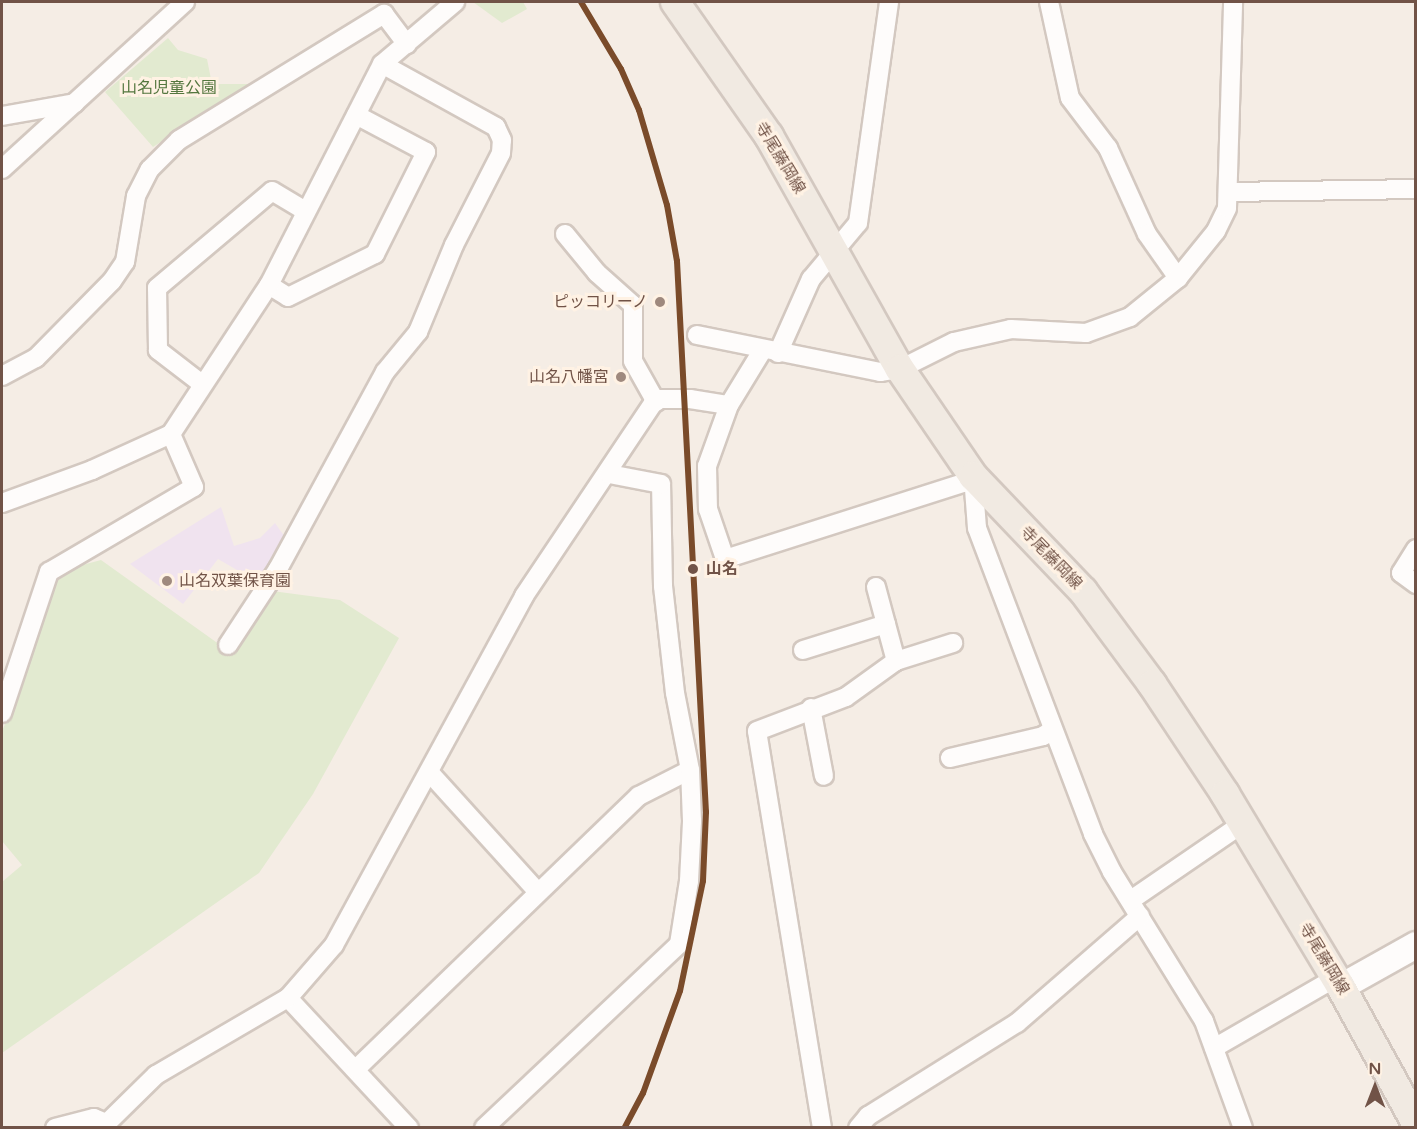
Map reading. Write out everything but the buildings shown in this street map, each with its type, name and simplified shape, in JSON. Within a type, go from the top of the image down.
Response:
[{"type":"main road","name":"寺尾藤岡線","points":[[675,2],[769,136],[836,251],[900,369],[973,476],[1083,591],[1118,635],[1242,824],[1338,982],[1416,1123]]},
{"type":"main road","points":[[1338,982],[1416,945]]},
{"type":"street","points":[[2,164],[75,103],[185,2]]},
{"type":"street","points":[[2,503],[92,470],[171,434],[269,285],[382,64],[455,2]]},
{"type":"street","points":[[889,2],[858,223],[811,279],[770,352],[729,405],[705,479],[708,508],[725,559],[963,483],[973,476]]},
{"type":"street","points":[[1049,2],[1070,98],[1108,148],[1147,234],[1178,278]]},
{"type":"street","points":[[697,336],[880,372],[900,369],[954,342],[1011,329],[1086,333],[1130,317],[1178,278],[1216,231],[1227,208],[1233,2]]},
{"type":"street","points":[[2,376],[36,358],[112,281],[125,262],[136,196],[150,169],[384,14],[407,44]]},
{"type":"street","points":[[228,645],[278,569],[385,372],[418,332],[454,245],[501,153],[502,140],[496,127],[382,64]]},
{"type":"street","points":[[2,116],[75,103]]},
{"type":"street","points":[[269,285],[288,297],[375,254],[426,152],[356,115]]},
{"type":"street","points":[[1228,192],[1416,189]]},
{"type":"street","points":[[202,384],[158,350],[157,288],[272,191],[305,211]]},
{"type":"street","points":[[565,234],[597,273],[633,305],[633,361],[656,402]]},
{"type":"street","points":[[656,402],[690,399],[729,405]]},
{"type":"street","points":[[55,1128],[93,1118],[104,1125],[156,1075],[288,998],[334,945],[397,824],[430,773],[524,596],[656,402]]},
{"type":"street","points":[[2,713],[10,662],[48,572],[194,487],[171,434]]},
{"type":"street","points":[[484,1128],[679,944],[689,881],[690,770],[675,693],[663,586],[661,484],[609,474]]},
{"type":"street","points":[[973,476],[977,528],[1093,834],[1204,1021],[1243,1128]]},
{"type":"street","points":[[1416,549],[1401,573],[1416,584]]},
{"type":"street","points":[[876,587],[896,661]]},
{"type":"street","points":[[803,650],[886,624]]},
{"type":"street","points":[[822,1128],[757,731],[811,708],[846,697],[896,661],[953,643]]},
{"type":"street","points":[[811,708],[824,776]]},
{"type":"street","points":[[950,758],[1043,736],[1052,730]]},
{"type":"street","points":[[356,1069],[537,891],[639,796],[690,770]]},
{"type":"street","points":[[430,773],[537,891]]},
{"type":"street","points":[[1131,900],[1242,824]]},
{"type":"street","points":[[858,1128],[868,1116],[1017,1023],[1140,916]]},
{"type":"street","points":[[1214,1048],[1338,982]]},
{"type":"street","points":[[288,998],[409,1128]]},
{"type":"shaded area","points":[[221,507],[234,546],[260,538],[275,523],[287,540],[261,584],[218,559],[183,604],[130,564]]},
{"type":"green space","points":[[473,2],[523,2],[527,9],[502,23]]},
{"type":"green space","name":"山名児童公園","points":[[168,38],[178,50],[207,59],[212,84],[249,84],[153,147],[105,92]]},
{"type":"green space","points":[[101,560],[230,652],[272,591],[340,600],[399,638],[313,794],[259,873],[2,1053],[2,882],[22,865],[2,841],[2,731],[23,682],[57,581],[75,567]]},
{"type":"transit line","points":[[581,2],[621,69],[639,110],[667,205],[677,261],[706,812],[703,881],[680,991],[643,1093],[624,1128]]},
{"type":"place","name":"ピッコリーノ","points":[[660,302]]},
{"type":"place","name":"山名八幡宮","points":[[621,377]]},
{"type":"place","name":"山名","points":[[693,569]]},
{"type":"place","name":"山名双葉保育園","points":[[167,581]]}]
